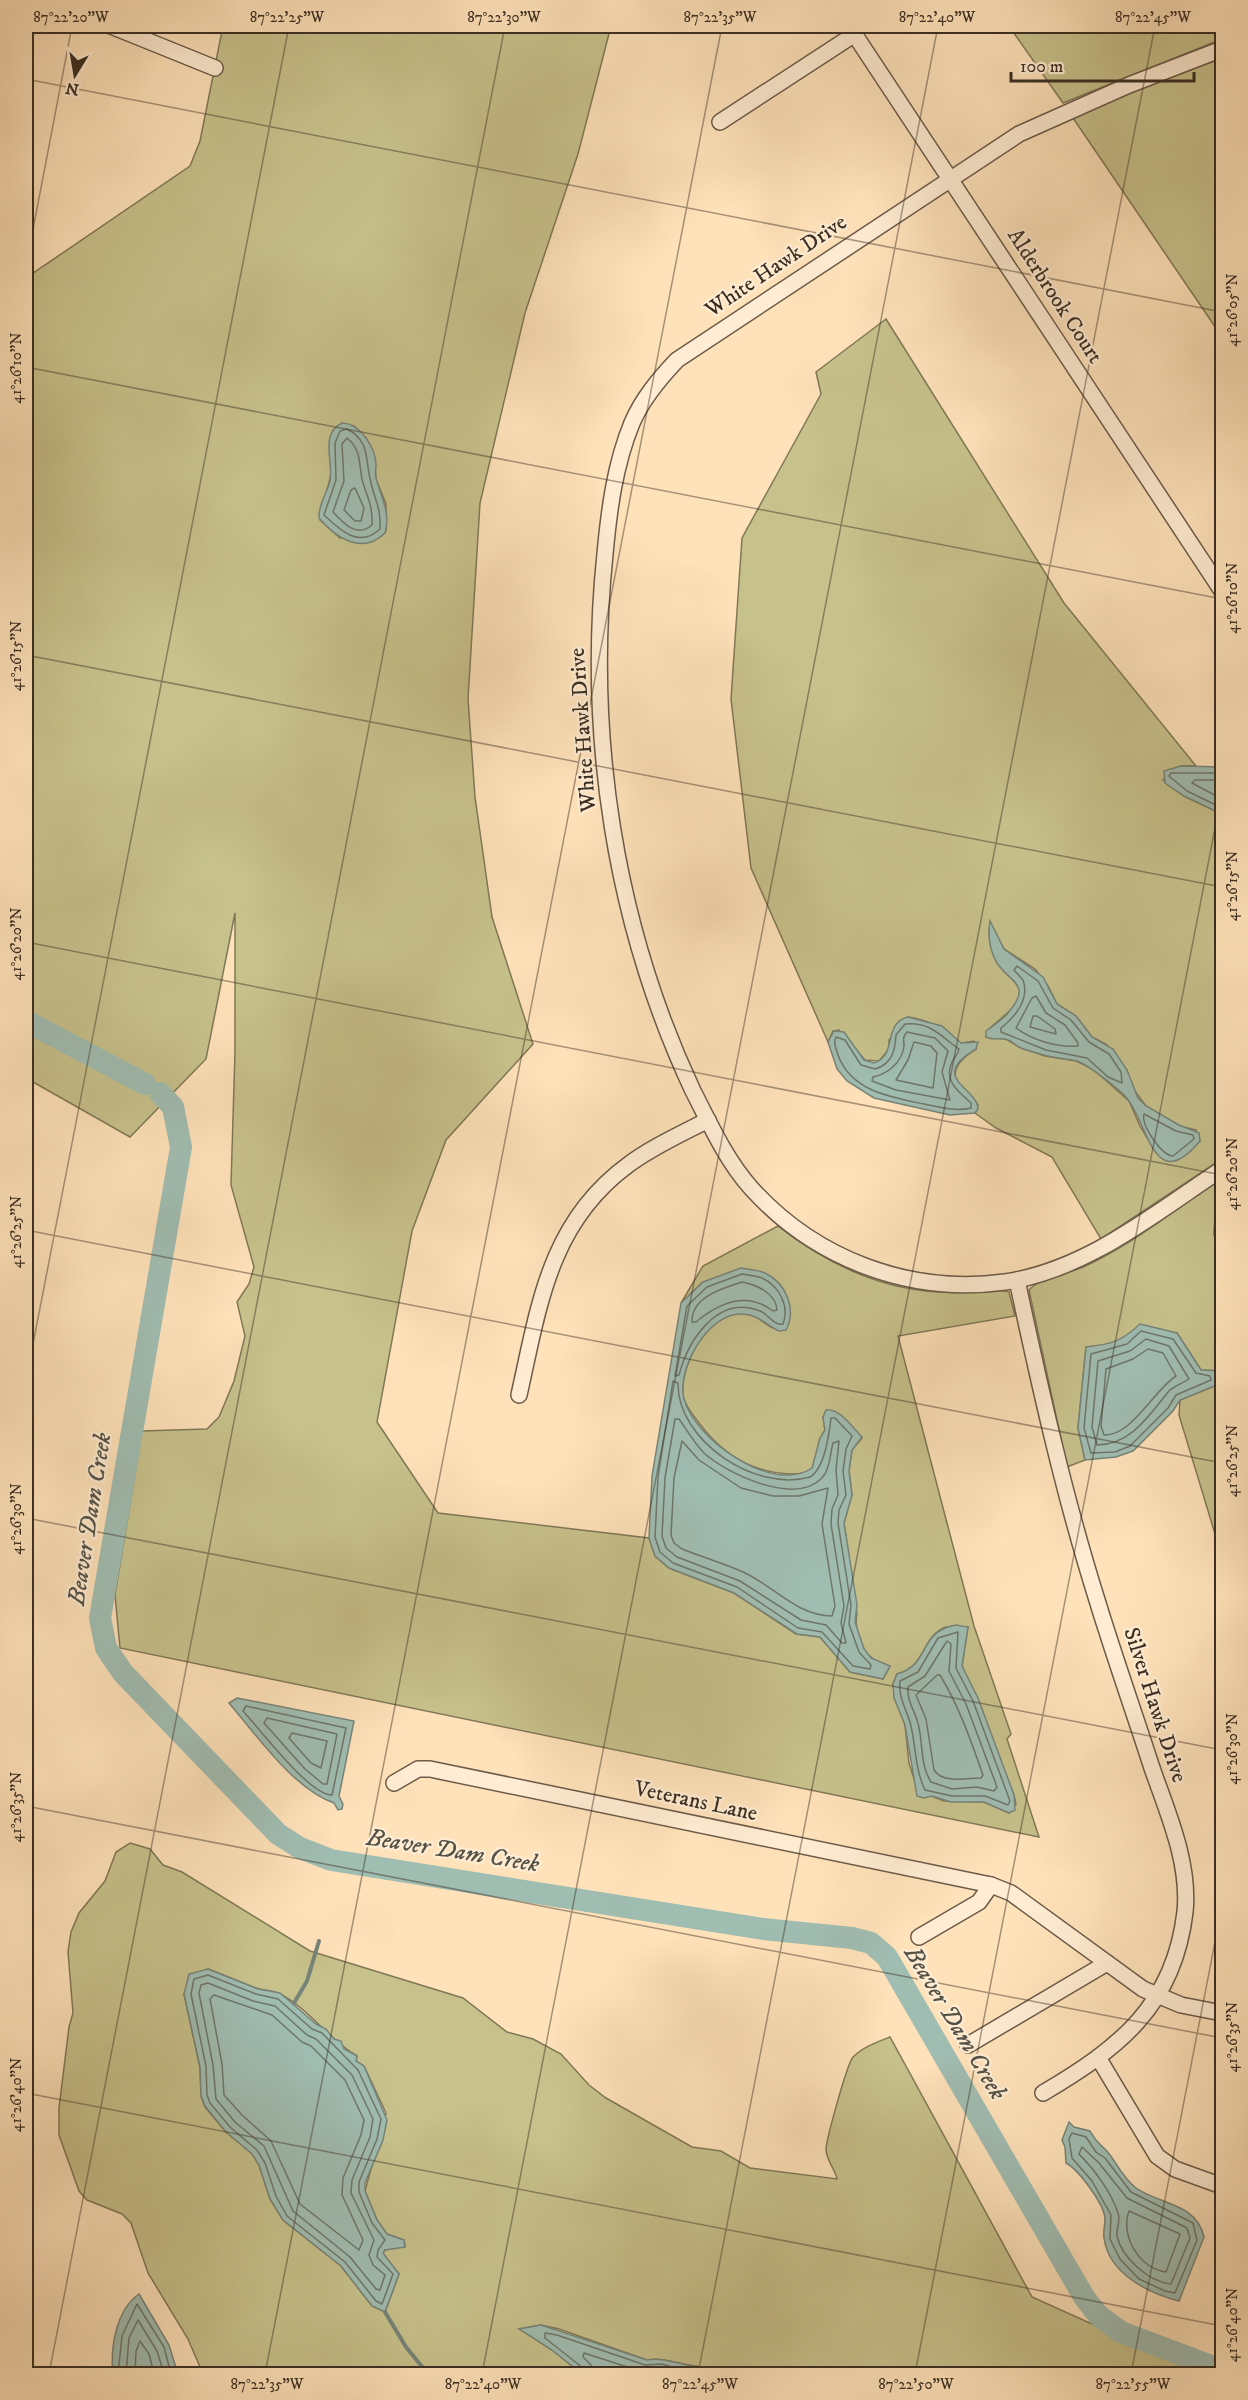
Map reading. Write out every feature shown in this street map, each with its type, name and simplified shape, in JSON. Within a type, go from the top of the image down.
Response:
[{"type":"street","points":[[121,27],[215,68]]},
{"type":"street","points":[[720,122],[852,30]]},
{"type":"street","name":"Alderbrook Court","points":[[852,30],[1222,591]]},
{"type":"street","name":"White Hawk Drive","points":[[1222,49],[1129,85],[1040,124],[950,178],[677,360],[638,411],[619,462],[606,547],[600,630],[600,706],[605,779],[618,857],[642,955],[668,1030],[708,1120],[734,1166],[766,1203],[811,1240],[837,1255],[882,1273],[962,1285],[1017,1280],[1065,1265],[1099,1249],[1222,1169]]},
{"type":"street","points":[[519,1395],[543,1287],[552,1261],[580,1214],[609,1180],[628,1165],[655,1147],[708,1120]]},
{"type":"street","name":"Silver Hawk Drive","points":[[1017,1280],[1051,1436],[1079,1541],[1180,1856],[1185,1913],[1174,1959],[1157,1996],[1137,2024],[1099,2059],[1043,2093]]},
{"type":"street","name":"Veterans Lane","points":[[394,1783],[418,1769],[430,1769],[991,1885],[1011,1893],[1135,1984],[1181,2005],[1222,2013]]},
{"type":"street","points":[[919,1937],[979,1902],[991,1885]]},
{"type":"street","points":[[968,2045],[1107,1963]]},
{"type":"street","points":[[1099,2059],[1157,2156],[1174,2169],[1222,2187]]},
{"type":"shaded area","points":[[223,26],[611,26],[578,154],[525,313],[480,503],[468,699],[475,797],[492,917],[533,1044],[446,1140],[412,1231],[377,1422],[438,1513],[649,1538],[655,1556],[669,1568],[734,1593],[796,1634],[820,1637],[850,1672],[883,1679],[890,1666],[868,1655],[858,1631],[844,1523],[852,1495],[849,1471],[852,1450],[862,1438],[823,1417],[825,1430],[815,1465],[810,1471],[799,1474],[763,1470],[739,1460],[728,1452],[708,1434],[684,1400],[683,1381],[693,1352],[712,1326],[735,1314],[751,1314],[773,1328],[786,1330],[703,1282],[681,1303],[703,1266],[778,1226],[833,1262],[895,1285],[939,1292],[994,1290],[1009,1292],[1015,1316],[898,1336],[974,1626],[1011,1734],[1007,1739],[1039,1837],[120,1648],[115,1595],[142,1431],[207,1429],[219,1417],[234,1381],[245,1336],[237,1302],[249,1284],[254,1267],[231,1185],[235,1052],[235,913],[206,1059],[130,1137],[26,1078],[26,278],[190,166],[200,141]],"holes":[[[354,426],[366,438],[374,457],[376,479],[386,504],[386,530],[385,533],[340,538],[320,520],[331,474]],[[946,1627],[968,1627],[962,1666],[1014,1795],[1016,1804],[1009,1813],[984,1802],[944,1801],[918,1791],[909,1763],[905,1725],[893,1684],[897,1674],[914,1665],[932,1638]]]},
{"type":"shaded area","points":[[1009,26],[1222,26],[1222,39],[1063,103]]},
{"type":"shaded area","points":[[1222,58],[1222,337],[1073,118],[1126,94]]},
{"type":"shaded area","points":[[886,319],[1064,603],[1196,766],[1181,766],[1163,780],[1184,796],[1222,814],[1222,1159],[1101,1239],[1052,1157],[996,1128],[975,1113],[978,1105],[961,1088],[955,1076],[958,1065],[976,1049],[974,1041],[961,1043],[930,1023],[908,1017],[889,1040],[889,1049],[879,1061],[865,1060],[839,1030],[833,1031],[828,1042],[751,868],[731,699],[742,538],[821,394],[816,372]],"holes":[[[990,922],[1004,949],[1035,969],[1048,986],[1057,1004],[1076,1016],[1092,1037],[1106,1044],[1127,1070],[1131,1086],[1146,1106],[1179,1126],[1196,1130],[1200,1141],[1176,1161],[1156,1153],[1129,1101],[1093,1069],[1076,1061],[1045,1056],[1019,1047],[1006,1039],[986,1037],[992,1027],[1015,1005],[1020,990],[1018,984],[996,959],[989,937]]]},
{"type":"shaded area","points":[[1222,1178],[1222,1204],[1219,1204],[1215,1217],[1214,1235],[1222,1244],[1222,1371],[1201,1370],[1177,1333],[1125,1339],[1108,1345],[1086,1347],[1078,1428],[1085,1460],[1067,1467],[1029,1290],[1039,1283],[1083,1267],[1119,1248]]},
{"type":"shaded area","points":[[1222,1383],[1222,1557],[1179,1415],[1180,1400]]},
{"type":"shaded area","points":[[130,1843],[150,1849],[163,1865],[182,1872],[310,1951],[463,1998],[507,2032],[533,2039],[561,2054],[589,2085],[606,2098],[692,2147],[721,2151],[750,2168],[837,2179],[827,2157],[826,2149],[850,2062],[861,2050],[890,2037],[1032,2297],[1203,2374],[739,2374],[665,2360],[647,2360],[559,2329],[541,2325],[520,2329],[552,2350],[582,2374],[203,2374],[188,2339],[148,2273],[131,2223],[122,2214],[87,2200],[79,2191],[59,2135],[59,2108],[69,2027],[73,2013],[68,1952],[71,1932],[79,1913],[105,1881],[116,1852]],"holes":[[[208,1969],[256,1988],[279,1993],[357,2056],[356,2061],[364,2066],[386,2113],[365,2191],[377,2220],[387,2234],[404,2240],[405,2246],[385,2250],[382,2254],[399,2274],[385,2312],[372,2306],[341,2266],[283,2220],[270,2199],[259,2165],[252,2153],[226,2132],[205,2107],[201,2096],[200,2068],[184,1994]]]},
{"type":"water","points":[[342,423],[355,427],[370,444],[375,457],[376,478],[385,505],[387,526],[385,533],[367,543],[349,541],[341,537],[319,518],[331,474],[329,441],[335,428]]},
{"type":"water","points":[[1181,766],[1222,767],[1222,814],[1184,796],[1165,783],[1164,771]]},
{"type":"water","points":[[990,921],[1004,949],[1043,977],[1057,1004],[1076,1016],[1092,1037],[1113,1049],[1127,1070],[1138,1098],[1146,1106],[1179,1125],[1199,1133],[1200,1141],[1184,1157],[1171,1161],[1161,1158],[1152,1147],[1131,1104],[1118,1089],[1087,1066],[1077,1061],[1025,1050],[1008,1040],[986,1037],[986,1031],[1008,1013],[1019,996],[1017,985],[1002,970],[992,953]]},
{"type":"water","points":[[908,1017],[942,1026],[961,1043],[978,1042],[976,1049],[962,1059],[956,1068],[955,1075],[976,1102],[978,1109],[975,1113],[950,1115],[874,1098],[847,1081],[837,1069],[828,1042],[834,1031],[844,1032],[864,1060],[874,1063],[886,1054],[895,1026],[900,1020]]},
{"type":"water","points":[[1219,1204],[1222,1204],[1222,1244],[1214,1235],[1215,1217]]},
{"type":"water","points":[[741,1268],[765,1273],[779,1283],[790,1305],[786,1330],[779,1331],[758,1318],[743,1314],[730,1316],[718,1322],[707,1332],[690,1358],[685,1373],[684,1399],[691,1415],[719,1446],[737,1459],[757,1469],[777,1474],[795,1474],[812,1468],[820,1438],[825,1430],[823,1417],[826,1410],[841,1415],[862,1437],[852,1450],[849,1471],[852,1495],[844,1523],[857,1605],[855,1622],[864,1649],[871,1658],[890,1666],[883,1679],[850,1672],[820,1637],[797,1634],[734,1593],[669,1568],[655,1556],[649,1538],[652,1476],[681,1303],[703,1282]]},
{"type":"water","points":[[1140,1324],[1177,1333],[1201,1370],[1222,1371],[1222,1383],[1180,1400],[1173,1411],[1133,1451],[1116,1457],[1085,1460],[1078,1428],[1086,1347],[1115,1341]]},
{"type":"water","points":[[956,1625],[968,1627],[962,1666],[978,1698],[1014,1795],[1015,1810],[1009,1813],[984,1802],[951,1802],[932,1796],[924,1798],[917,1796],[905,1725],[894,1698],[893,1684],[897,1674],[916,1663],[935,1634]]},
{"type":"water","points":[[237,1698],[354,1721],[339,1796],[343,1804],[342,1809],[338,1810],[334,1803],[305,1786],[277,1760],[229,1703]]},
{"type":"water","points":[[208,1969],[258,1989],[280,1993],[316,2024],[326,2029],[334,2039],[341,2041],[344,2049],[357,2056],[356,2061],[364,2066],[387,2120],[383,2140],[365,2183],[365,2191],[377,2220],[387,2234],[404,2240],[405,2247],[385,2250],[383,2253],[399,2274],[385,2312],[372,2306],[341,2266],[283,2220],[270,2199],[259,2165],[252,2154],[226,2132],[205,2106],[201,2096],[200,2067],[184,1994],[189,1974]]},
{"type":"water","points":[[1069,2122],[1074,2127],[1090,2131],[1132,2185],[1146,2194],[1186,2211],[1200,2226],[1204,2237],[1179,2301],[1143,2287],[1122,2272],[1113,2262],[1104,2238],[1105,2219],[1101,2205],[1084,2180],[1066,2163],[1062,2140]]},
{"type":"water","points":[[139,2294],[169,2345],[178,2374],[113,2374],[116,2330],[125,2310]]},
{"type":"water","points":[[541,2325],[647,2360],[665,2360],[739,2374],[582,2374],[552,2350],[519,2329]]},
{"type":"waterway","name":"Beaver Dam Creek","points":[[26,1021],[145,1084]]},
{"type":"waterway","name":"Beaver Dam Creek","points":[[160,1093],[173,1107],[181,1147],[100,1618],[106,1648],[123,1673],[278,1834],[300,1848],[331,1860],[763,1929],[852,1938],[871,1943],[887,1957],[1084,2297],[1099,2316],[1121,2332],[1222,2370]]},
{"type":"waterway","points":[[294,2003],[307,1981],[319,1941]]},
{"type":"waterway","points":[[385,2312],[406,2347],[428,2374]]}]
